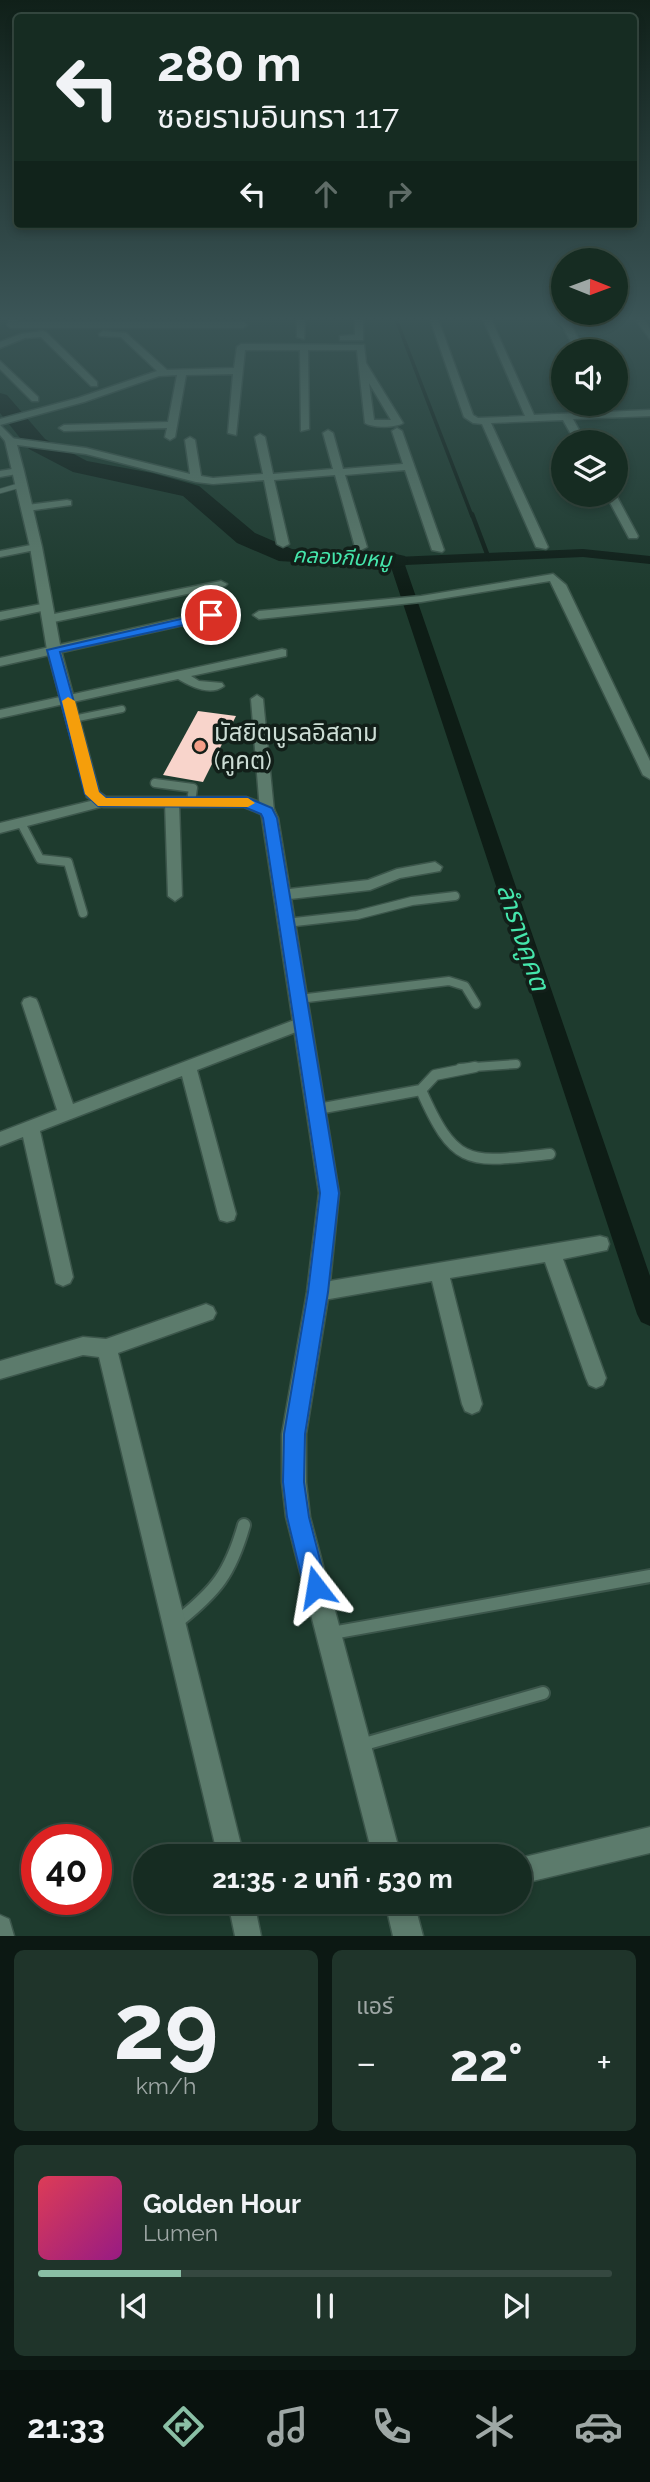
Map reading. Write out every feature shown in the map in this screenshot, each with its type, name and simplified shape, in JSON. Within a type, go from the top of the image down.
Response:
[{"type":"street","points":[[4,428],[48,409]]},
{"type":"street","points":[[170,437],[175,409]]},
{"type":"street","points":[[233,433],[235,409]]},
{"type":"street","points":[[304,409],[304,429]]},
{"type":"street","points":[[368,409],[370,424],[398,423],[390,409]]},
{"type":"street","points":[[466,409],[469,417],[486,422],[600,416]]},
{"type":"street","points":[[527,409],[531,419]]},
{"type":"street","points":[[628,414],[650,413]]},
{"type":"street","points":[[567,418],[574,430]]},
{"type":"street","points":[[486,422],[542,547]]},
{"type":"street","points":[[64,428],[172,425]]},
{"type":"street","points":[[4,428],[24,442],[86,451],[196,479],[268,478],[409,467]]},
{"type":"street","points":[[4,428],[27,508],[54,650],[92,794],[103,802]]},
{"type":"street","points":[[397,431],[438,550]]},
{"type":"street","points":[[328,433],[361,547]]},
{"type":"street","points":[[260,437],[283,544]]},
{"type":"street","points":[[190,440],[196,479]]},
{"type":"street","points":[[0,474],[18,471]]},
{"type":"street","points":[[27,508],[67,503]]},
{"type":"street","points":[[617,507],[633,536]]},
{"type":"street","points":[[0,554],[36,547]]},
{"type":"street","points":[[259,615],[421,599],[538,578],[557,579],[650,775]]},
{"type":"street","points":[[0,616],[48,613],[220,584]]},
{"type":"street","points":[[0,662],[211,615]]},
{"type":"street","points":[[0,714],[282,653]]},
{"type":"street","points":[[178,674],[196,685],[218,686]]},
{"type":"street","points":[[257,699],[267,811],[318,1109],[329,1193],[318,1292],[294,1434],[294,1482],[298,1517],[384,1844]]},
{"type":"street","points":[[0,828],[103,802],[246,802],[267,811]]},
{"type":"street","points":[[175,896],[181,802]]},
{"type":"street","points":[[281,895],[370,885],[397,874],[435,867]]},
{"type":"street","points":[[30,1003],[67,1114]]},
{"type":"street","points":[[0,1139],[303,1023]]},
{"type":"street","points":[[188,1068],[227,1214]]},
{"type":"street","points":[[30,1127],[62,1277]]},
{"type":"street","points":[[318,1292],[600,1244]]},
{"type":"street","points":[[551,1252],[596,1378]]},
{"type":"street","points":[[439,1271],[471,1404]]},
{"type":"street","points":[[0,1370],[83,1346],[106,1348],[205,1313]]},
{"type":"street","points":[[106,1348],[176,1623],[227,1844]]},
{"type":"street","points":[[532,1868],[650,1840]]},
{"type":"street","points":[[243,1914],[248,1936]]},
{"type":"street","points":[[402,1914],[408,1936]]},
{"type":"street","points":[[0,1928],[1,1936]]},
{"type":"lane","points":[[0,491],[21,485]]},
{"type":"lane","points":[[73,719],[122,709]]},
{"type":"lane","points":[[155,783],[193,788],[181,802]]},
{"type":"lane","points":[[21,823],[34,854],[40,859],[68,862],[83,913]]},
{"type":"lane","points":[[286,923],[358,915],[412,901],[455,896]]},
{"type":"lane","points":[[299,999],[449,981],[465,986],[476,1004]]},
{"type":"lane","points":[[516,1064],[437,1072],[423,1082],[421,1090],[434,1124],[457,1153],[482,1160],[550,1154]]},
{"type":"lane","points":[[318,1109],[421,1090]]},
{"type":"lane","points":[[176,1623],[218,1590],[233,1567],[244,1525]]},
{"type":"lane","points":[[327,1634],[650,1576]]},
{"type":"lane","points":[[359,1746],[543,1693]]},
{"type":"building","name":"มัสยิตนูรลอิสลาม (คูคต)","points":[[198,711],[236,716],[203,782],[163,775]]},
{"type":"waterway","name":"คลองกีบหมู","points":[[9,409],[37,444],[81,467],[152,480],[191,491],[246,538],[288,556],[396,561]]},
{"type":"waterway","points":[[431,409],[472,516]]},
{"type":"waterway","points":[[472,514],[489,559]]},
{"type":"waterway","name":"ลำรางคูคต","points":[[650,560],[583,553],[396,561],[650,1314]]},
{"type":"slow traffic","points":[[68,701],[92,794],[103,802],[248,803]]},
{"type":"place","name":"มัสยิตนูรลอิสลาม (คูคต)","points":[[200,746]]},
{"type":"route","points":[[211,615],[54,650],[92,794],[103,802],[246,802],[267,811],[270,818],[318,1109],[329,1193],[318,1292],[294,1434],[294,1482],[298,1517],[316,1587]]}]
